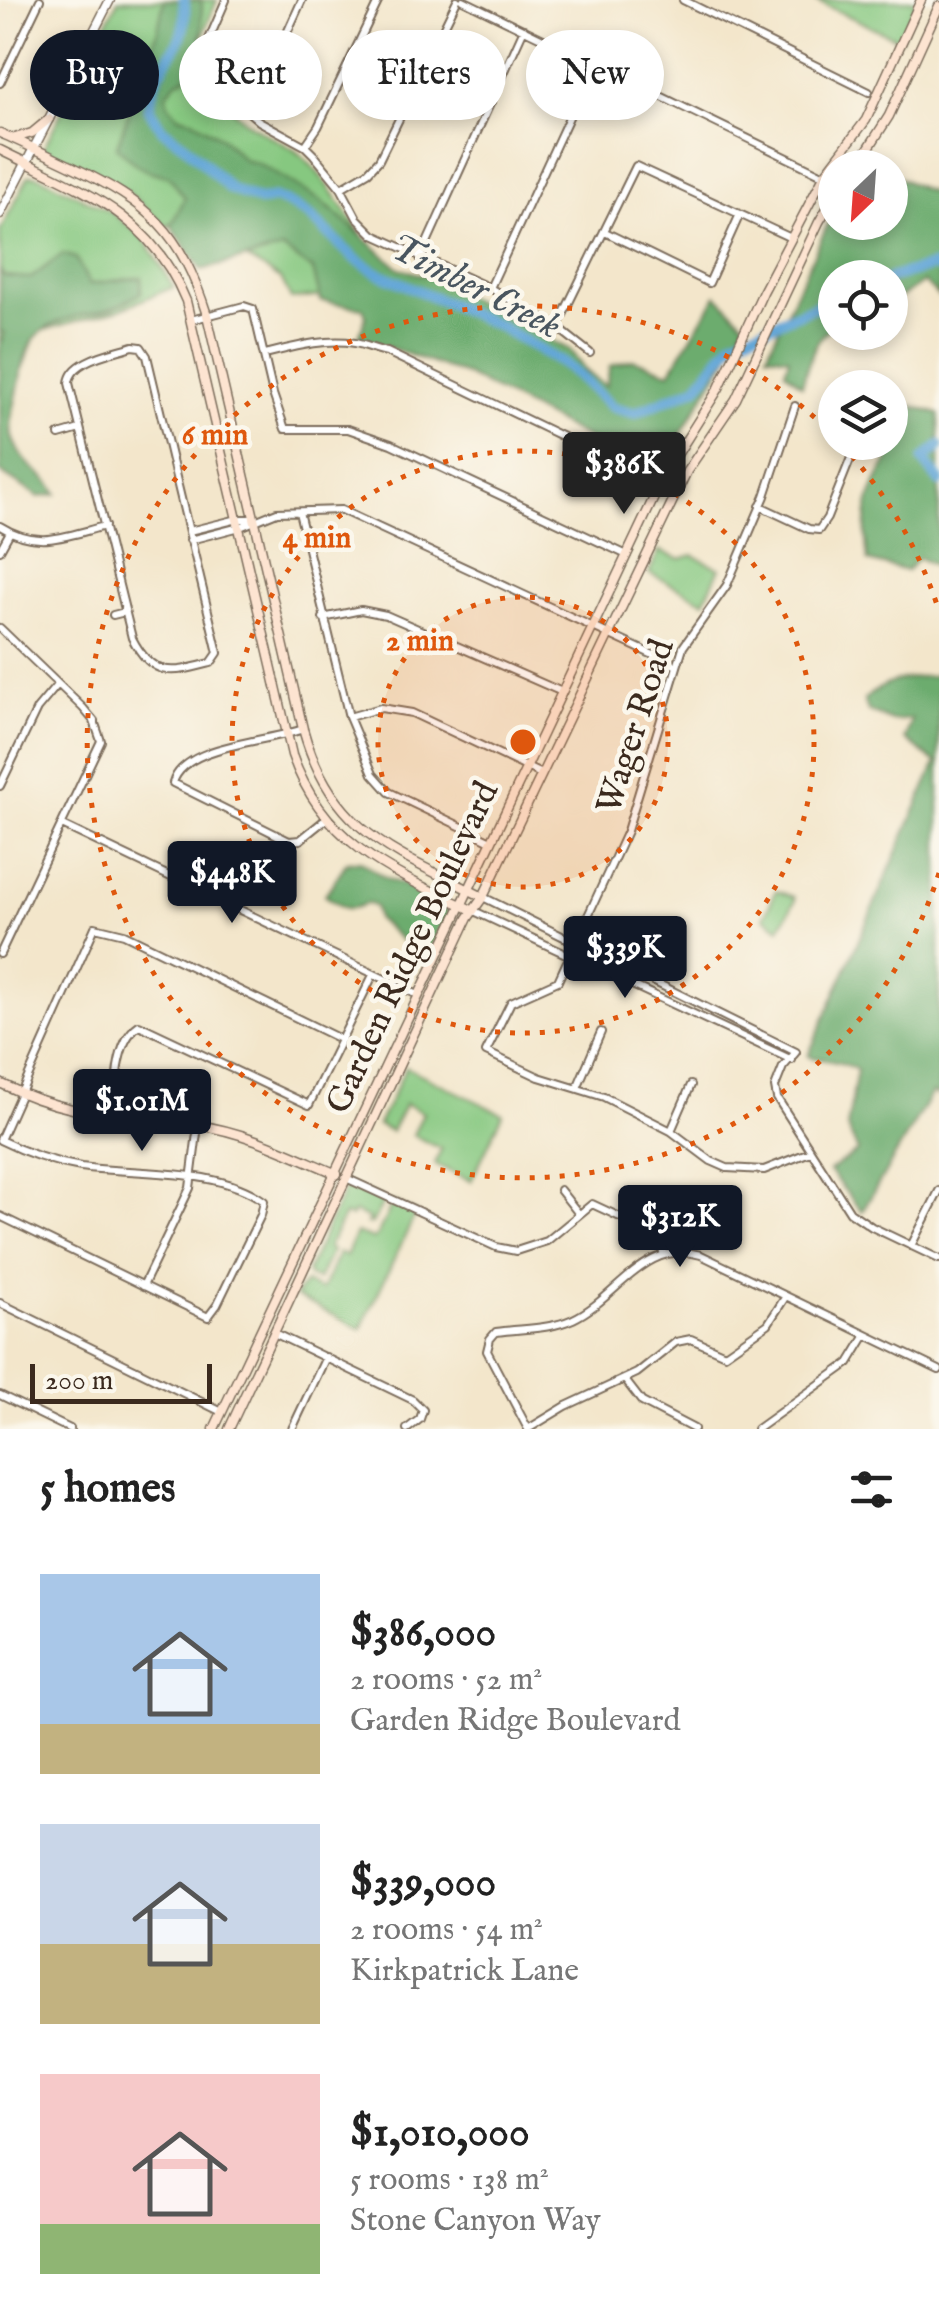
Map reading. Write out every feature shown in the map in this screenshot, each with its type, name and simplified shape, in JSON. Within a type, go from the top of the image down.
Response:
[{"type":"main road","name":"Garden Ridge Boulevard","points":[[843,150],[866,120],[922,0]]},
{"type":"main road","points":[[867,150],[889,116],[939,6]]},
{"type":"main road","points":[[13,138],[32,132],[47,120]]},
{"type":"main road","points":[[0,133],[124,192],[153,216],[187,263],[207,316],[303,730],[316,768],[356,825],[384,846],[483,897]]},
{"type":"main road","points":[[0,150],[112,208],[143,232],[178,280],[191,320],[288,735],[304,784],[326,819],[367,856],[472,910]]},
{"type":"main road","name":"Garden Ridge Boulevard","points":[[214,1429],[660,483],[719,388],[818,186]]},
{"type":"main road","name":"Garden Ridge Boulevard","points":[[229,1429],[472,910],[483,897],[677,492],[701,448],[736,399],[818,224]]},
{"type":"main road","points":[[408,1047],[422,1000],[418,996]]},
{"type":"main road","points":[[0,1083],[76,1113],[198,1125],[247,1137],[346,1178]]},
{"type":"street","points":[[0,84],[40,0]]},
{"type":"street","points":[[94,30],[110,0]]},
{"type":"street","points":[[211,30],[226,0]]},
{"type":"street","points":[[288,30],[302,0]]},
{"type":"street","points":[[304,146],[318,127],[379,0]]},
{"type":"street","points":[[341,188],[368,172],[379,160],[460,0],[524,29],[420,258]]},
{"type":"street","points":[[682,0],[869,92]]},
{"type":"street","points":[[664,97],[818,171]]},
{"type":"street","points":[[0,214],[48,120]]},
{"type":"street","points":[[259,120],[304,146],[341,188],[357,218],[374,235],[490,288],[557,327],[590,352]]},
{"type":"street","points":[[490,288],[568,120]]},
{"type":"street","points":[[557,327],[636,166],[791,238]]},
{"type":"street","points":[[605,232],[709,282],[740,214]]},
{"type":"street","points":[[191,320],[250,307],[285,429],[348,428],[392,444],[627,554]]},
{"type":"street","points":[[265,354],[306,344],[336,342],[358,343],[387,352],[677,492]]},
{"type":"street","points":[[133,346],[141,347],[147,356],[217,644],[218,653],[211,663],[170,672],[154,666],[140,654],[125,612],[80,429],[70,375],[76,367],[133,346]]},
{"type":"street","name":"Wager Road","points":[[576,1088],[539,1078],[486,1052],[511,1002],[558,981],[627,831],[688,637],[727,585],[795,406]]},
{"type":"street","points":[[59,434],[80,429]]},
{"type":"street","points":[[760,506],[820,530],[850,460]]},
{"type":"street","points":[[189,531],[276,512],[340,510],[677,666]]},
{"type":"street","points":[[299,512],[349,717],[373,774],[389,792],[491,840]]},
{"type":"street","points":[[190,540],[239,523]]},
{"type":"street","points":[[0,526],[40,541],[104,526]]},
{"type":"street","points":[[0,550],[10,532]]},
{"type":"street","points":[[323,618],[361,610],[386,615],[562,692]]},
{"type":"street","points":[[112,615],[125,612]]},
{"type":"street","points":[[0,954],[97,752],[101,734],[94,721],[58,684],[2,633]]},
{"type":"street","points":[[0,786],[37,709],[58,684]]},
{"type":"street","points":[[349,717],[381,708],[412,713],[542,774]]},
{"type":"street","points":[[303,730],[203,754],[182,767],[174,783],[289,842],[300,840],[326,819]]},
{"type":"street","points":[[62,826],[418,996]]},
{"type":"street","points":[[483,897],[576,941],[790,1054]]},
{"type":"street","points":[[472,910],[790,1054]]},
{"type":"street","points":[[0,1216],[208,1317],[252,1233],[264,1201],[242,1189],[193,1177],[81,1166],[30,1154],[0,1140],[95,927],[124,934],[342,1040]]},
{"type":"street","points":[[118,1118],[117,1080],[127,1036],[139,1024],[309,1106],[372,974]]},
{"type":"street","points":[[600,1032],[576,1088],[604,1097],[670,1131],[711,1161],[736,1170],[764,1170],[810,1152]]},
{"type":"street","points":[[790,1054],[775,1087],[777,1098],[850,1212],[939,1259]]},
{"type":"street","points":[[670,1131],[691,1086]]},
{"type":"street","points":[[143,1286],[186,1200],[193,1177],[198,1125]]},
{"type":"street","points":[[346,1178],[504,1250],[534,1248],[592,1204],[652,1234],[664,1253]]},
{"type":"street","points":[[560,1190],[578,1214]]},
{"type":"street","points":[[911,1246],[939,1191]]},
{"type":"street","points":[[786,1296],[768,1324],[725,1354],[683,1339],[625,1380],[566,1406],[528,1429],[490,1356],[490,1339],[496,1332],[539,1328],[577,1317],[664,1253],[701,1255],[786,1296],[866,1335],[939,1370]]},
{"type":"street","points":[[0,1303],[222,1412]]},
{"type":"street","points":[[274,1332],[413,1400],[423,1410],[420,1419],[408,1429]]},
{"type":"street","points":[[757,1429],[849,1363],[866,1335]]},
{"type":"street","points":[[292,1429],[326,1357]]},
{"type":"street","points":[[625,1380],[642,1402],[694,1429]]},
{"type":"street","points":[[0,1395],[70,1429]]},
{"type":"green space","points":[[118,0],[217,0],[206,30],[179,30],[179,120],[246,120],[294,150],[324,181],[375,252],[325,296],[291,299],[281,279],[246,258],[187,212],[167,227],[127,191],[43,149],[58,120],[159,120],[159,30],[103,30]]},
{"type":"green space","points":[[164,0],[201,0],[201,30],[179,30],[179,80],[167,93],[168,104],[179,120],[193,120],[223,139],[244,160],[259,164],[320,200],[399,268],[426,276],[570,350],[586,372],[606,386],[610,366],[633,359],[670,372],[717,295],[745,323],[658,471],[466,375],[359,337],[366,315],[363,308],[321,301],[313,270],[283,249],[201,270],[171,226],[185,198],[169,176],[140,167],[117,146],[126,120],[159,120],[158,30]]},
{"type":"green space","points":[[814,0],[917,0],[900,40]]},
{"type":"green space","points":[[29,175],[39,176],[111,212],[144,238],[174,287],[120,309],[37,332],[18,379],[0,370],[0,231]]},
{"type":"green space","points":[[908,182],[939,196],[939,297],[924,282],[908,292],[908,260],[818,260],[818,342],[802,385],[785,371],[789,357],[767,354],[820,240],[908,240]]},
{"type":"green space","points":[[63,254],[76,258],[89,284],[142,277],[141,293],[117,306],[52,325],[28,349],[11,429],[19,451],[57,494],[39,497],[0,472],[0,344],[5,333],[0,331],[0,270],[4,276],[31,278]]},
{"type":"green space","points":[[913,406],[939,414],[939,567],[918,558],[907,571],[868,561],[866,526],[870,498],[889,460],[908,460],[908,415]]},
{"type":"green space","points":[[659,551],[680,559],[693,555],[720,568],[704,601],[649,573]]},
{"type":"green space","points":[[939,671],[939,1096],[932,1093],[862,1212],[829,1171],[858,1151],[847,1128],[857,1070],[808,1056],[936,763],[905,739],[912,719],[892,721],[868,711],[864,700],[888,684],[934,676]]},
{"type":"green space","points":[[361,861],[443,906],[448,913],[430,947],[409,947],[377,919],[375,907],[367,903],[345,908],[325,895],[347,862]]},
{"type":"green space","points":[[776,891],[794,897],[795,901],[780,928],[764,917]]},
{"type":"green space","points":[[406,1067],[503,1114],[471,1181],[435,1164],[441,1149],[413,1135],[423,1113],[405,1104],[391,1131],[378,1125]]},
{"type":"green space","points":[[345,1188],[381,1198],[383,1203],[372,1224],[354,1212],[351,1217],[344,1215],[318,1280],[308,1276]]},
{"type":"green space","points":[[393,1202],[416,1213],[361,1329],[295,1296],[305,1283],[322,1290],[339,1253],[346,1256],[356,1233],[373,1239],[377,1236]]},
{"type":"waterway","name":"Timber Creek","points":[[184,0],[180,37],[154,85],[149,109],[162,129],[186,146],[230,189],[260,201],[274,198],[294,206],[376,272],[497,325],[567,366],[612,407],[634,413],[697,387],[733,341],[818,305]]},
{"type":"waterway","name":"Timber Creek","points":[[908,273],[939,268]]},
{"type":"waterway","name":"Timber Creek","points":[[939,446],[923,460],[939,481]]}]
